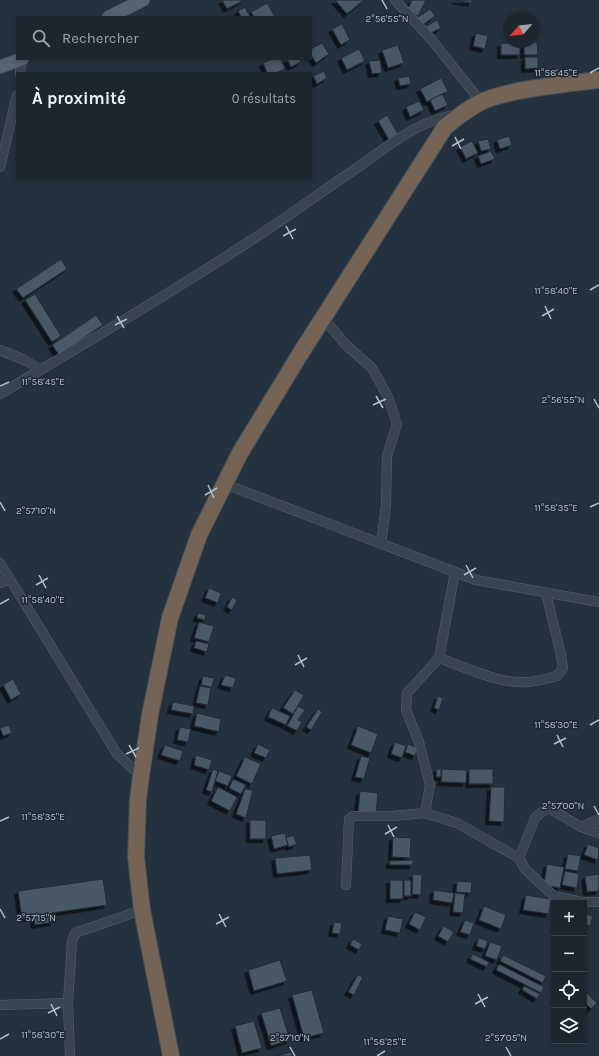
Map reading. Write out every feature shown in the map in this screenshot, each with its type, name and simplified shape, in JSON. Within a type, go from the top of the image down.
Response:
[{"type":"highway","points":[[172,1056],[142,910],[136,857],[138,800],[150,716],[170,618],[199,535],[240,453],[323,318],[445,127],[460,114],[482,102],[526,91],[599,80]]},
{"type":"main road","points":[[111,16],[143,0]]},
{"type":"main road","points":[[0,66],[19,60]]},
{"type":"street","points":[[394,0],[431,39],[482,102]]},
{"type":"street","points":[[20,72],[22,60]]},
{"type":"street","points":[[0,167],[16,99]]},
{"type":"street","points":[[0,394],[40,369],[84,346],[244,245],[390,145],[434,119],[460,114]]},
{"type":"street","points":[[323,318],[346,346],[372,368],[388,397],[397,424],[387,456],[386,505],[381,544]]},
{"type":"street","points":[[0,350],[40,369]]},
{"type":"street","points":[[224,484],[476,580],[599,602]]},
{"type":"street","points":[[0,563],[117,754],[141,776]]},
{"type":"street","points":[[425,813],[430,785],[419,742],[406,710],[407,693],[439,658],[455,572]]},
{"type":"street","points":[[0,583],[10,579]]},
{"type":"street","points":[[439,658],[508,681],[528,682],[557,676],[563,668],[562,655],[546,593]]},
{"type":"street","points":[[519,858],[535,818],[549,808],[581,828],[599,833]]},
{"type":"street","points":[[346,886],[349,819],[353,816],[392,816],[425,813],[457,823],[519,858],[525,869],[554,896],[582,902],[599,902]]},
{"type":"street","points":[[581,828],[599,819]]},
{"type":"street","points":[[70,1056],[68,1003],[72,941],[75,934],[142,910]]},
{"type":"street","points":[[0,1005],[68,1003]]},
{"type":"building","points":[[222,0],[244,0],[227,9]]},
{"type":"building","points":[[335,0],[364,0],[347,14]]},
{"type":"building","points":[[412,0],[426,0],[418,16],[407,10]]},
{"type":"building","points":[[456,0],[472,0],[472,3]]},
{"type":"building","points":[[267,3],[274,16],[253,16],[251,12]]},
{"type":"building","points":[[245,7],[250,16],[240,16],[238,11]]},
{"type":"building","points":[[430,9],[435,16],[420,27],[415,19]]},
{"type":"building","points":[[437,20],[441,28],[427,35],[423,28]]},
{"type":"building","points":[[342,24],[350,40],[341,45],[332,29]]},
{"type":"building","points":[[476,33],[488,36],[485,49],[473,46]]},
{"type":"building","points":[[322,43],[329,54],[316,63],[312,57],[312,48]]},
{"type":"building","points":[[501,43],[503,43],[503,48],[520,48],[520,55],[501,55]]},
{"type":"building","points":[[398,45],[404,63],[388,68],[382,50]]},
{"type":"building","points":[[524,48],[537,48],[538,55],[524,55]]},
{"type":"building","points":[[359,49],[365,61],[347,70],[341,58]]},
{"type":"building","points":[[525,57],[538,57],[538,68],[525,69]]},
{"type":"building","points":[[270,60],[281,60],[285,69],[278,72],[267,72],[263,63]]},
{"type":"building","points":[[288,60],[300,60],[301,62],[291,67]]},
{"type":"building","points":[[380,60],[382,73],[372,74],[369,61]]},
{"type":"building","points":[[324,71],[327,78],[317,84],[313,76]]},
{"type":"building","points":[[409,76],[411,84],[400,86],[398,78]]},
{"type":"building","points":[[441,78],[448,91],[427,102],[420,89]]},
{"type":"building","points":[[442,94],[448,105],[435,111],[430,100]]},
{"type":"building","points":[[419,101],[424,110],[410,117],[406,107]]},
{"type":"building","points":[[387,115],[398,134],[389,140],[378,121]]},
{"type":"building","points":[[509,136],[512,145],[500,149],[497,140]]},
{"type":"building","points":[[488,139],[491,149],[481,151],[478,141]]},
{"type":"building","points":[[472,141],[478,153],[466,159],[460,147]]},
{"type":"building","points":[[491,151],[495,159],[481,164],[478,156]]},
{"type":"building","points":[[61,259],[67,269],[23,298],[16,289]]},
{"type":"building","points":[[35,294],[61,336],[52,342],[25,300]]},
{"type":"building","points":[[96,315],[103,325],[59,355],[52,345]]},
{"type":"building","points":[[209,588],[221,593],[218,603],[205,598]]},
{"type":"building","points":[[232,597],[237,600],[232,610],[227,607]]},
{"type":"building","points":[[198,613],[206,615],[205,620],[197,618]]},
{"type":"building","points":[[199,622],[214,626],[209,642],[194,638]]},
{"type":"building","points":[[196,641],[209,644],[207,652],[194,648]]},
{"type":"building","points":[[225,675],[236,678],[233,688],[221,685]]},
{"type":"building","points":[[203,676],[214,678],[212,687],[201,685]]},
{"type":"building","points":[[13,679],[21,694],[11,700],[3,685]]},
{"type":"building","points":[[200,686],[211,688],[208,705],[196,703]]},
{"type":"building","points":[[295,690],[304,695],[293,714],[283,708]]},
{"type":"building","points":[[438,696],[443,698],[439,710],[434,708]]},
{"type":"building","points":[[173,702],[194,706],[193,714],[171,710]]},
{"type":"building","points":[[298,706],[305,710],[298,720],[302,722],[297,731],[287,726]]},
{"type":"building","points":[[272,708],[290,716],[286,725],[268,717]]},
{"type":"building","points":[[318,709],[322,712],[311,730],[306,727]]},
{"type":"building","points":[[197,713],[221,719],[219,732],[194,726]]},
{"type":"building","points":[[9,725],[12,733],[3,736],[0,728]]},
{"type":"building","points":[[358,726],[378,734],[371,753],[351,745]]},
{"type":"building","points":[[180,727],[191,729],[188,742],[177,740]]},
{"type":"building","points":[[395,742],[406,746],[402,758],[391,754]]},
{"type":"building","points":[[258,744],[270,750],[266,758],[254,753]]},
{"type":"building","points":[[408,744],[418,748],[415,756],[405,752]]},
{"type":"building","points":[[165,745],[183,751],[180,761],[161,755]]},
{"type":"building","points":[[196,755],[212,760],[209,770],[194,765]]},
{"type":"building","points":[[361,756],[370,758],[364,779],[355,777]]},
{"type":"building","points":[[245,757],[261,764],[252,784],[236,776]]},
{"type":"building","points":[[213,769],[218,771],[212,792],[206,790]]},
{"type":"building","points":[[437,769],[441,769],[441,777],[436,777]]},
{"type":"building","points":[[442,769],[467,770],[466,783],[441,782]]},
{"type":"building","points":[[469,769],[493,769],[493,784],[469,784]]},
{"type":"building","points":[[219,771],[232,776],[228,786],[215,781]]},
{"type":"building","points":[[233,779],[246,785],[241,794],[229,788]]},
{"type":"building","points":[[218,787],[237,797],[230,811],[211,801]]},
{"type":"building","points":[[491,787],[505,787],[504,822],[489,821]]},
{"type":"building","points":[[245,789],[253,790],[246,818],[236,814]]},
{"type":"building","points":[[360,791],[378,793],[376,814],[358,812]]},
{"type":"building","points":[[250,820],[266,820],[266,839],[250,839]]},
{"type":"building","points":[[285,833],[288,845],[274,849],[271,836]]},
{"type":"building","points":[[293,835],[297,844],[289,847],[286,838]]},
{"type":"building","points":[[393,837],[411,838],[410,858],[392,857]]},
{"type":"building","points":[[588,844],[599,848],[598,860],[584,855]]},
{"type":"building","points":[[568,854],[581,856],[578,871],[565,869]]},
{"type":"building","points":[[310,855],[312,870],[277,874],[275,858]]},
{"type":"building","points":[[413,860],[413,865],[390,865],[389,861]]},
{"type":"building","points":[[547,864],[564,867],[560,888],[544,885]]},
{"type":"building","points":[[565,871],[579,874],[577,888],[562,885]]},
{"type":"building","points":[[413,874],[422,875],[421,895],[412,894]]},
{"type":"building","points":[[599,874],[599,891],[587,892],[585,876]]},
{"type":"building","points":[[103,879],[107,905],[52,913],[54,922],[35,925],[34,917],[22,919],[18,891]]},
{"type":"building","points":[[390,880],[403,880],[403,899],[390,899]]},
{"type":"building","points":[[404,880],[411,880],[411,896],[404,896]]},
{"type":"building","points":[[457,881],[472,882],[471,893],[456,892]]},
{"type":"building","points":[[434,890],[454,893],[452,903],[433,900]]},
{"type":"building","points":[[455,893],[465,894],[463,913],[453,912]]},
{"type":"building","points":[[526,895],[551,899],[549,914],[523,910]]},
{"type":"building","points":[[484,906],[506,915],[501,929],[479,920]]},
{"type":"building","points":[[415,912],[426,917],[420,930],[409,924]]},
{"type":"building","points":[[587,914],[593,916],[590,926],[587,925]]},
{"type":"building","points":[[388,916],[403,919],[400,933],[385,930]]},
{"type":"building","points":[[465,920],[474,923],[470,935],[460,932]]},
{"type":"building","points":[[334,922],[342,923],[340,934],[332,933]]},
{"type":"building","points":[[444,926],[454,932],[448,942],[438,936]]},
{"type":"building","points":[[479,938],[488,941],[485,949],[476,946]]},
{"type":"building","points":[[353,939],[362,944],[359,950],[350,945]]},
{"type":"building","points":[[490,942],[502,946],[497,960],[485,956]]},
{"type":"building","points":[[473,954],[489,962],[487,967],[470,959]]},
{"type":"building","points":[[503,955],[546,976],[543,983],[500,961]]},
{"type":"building","points":[[280,960],[287,981],[254,991],[248,970]]},
{"type":"building","points":[[499,964],[544,987],[541,993],[496,970]]},
{"type":"building","points":[[358,975],[363,977],[354,995],[348,992]]},
{"type":"building","points":[[524,986],[540,994],[537,999],[522,990]]},
{"type":"building","points":[[312,990],[324,1033],[304,1038],[292,995]]},
{"type":"building","points":[[587,993],[597,1003],[591,1009],[587,1005]]},
{"type":"building","points":[[280,1008],[290,1040],[271,1046],[261,1013]]},
{"type":"building","points":[[254,1021],[262,1048],[242,1053],[235,1026]]},
{"type":"building","points":[[291,1052],[292,1056],[276,1056]]}]
